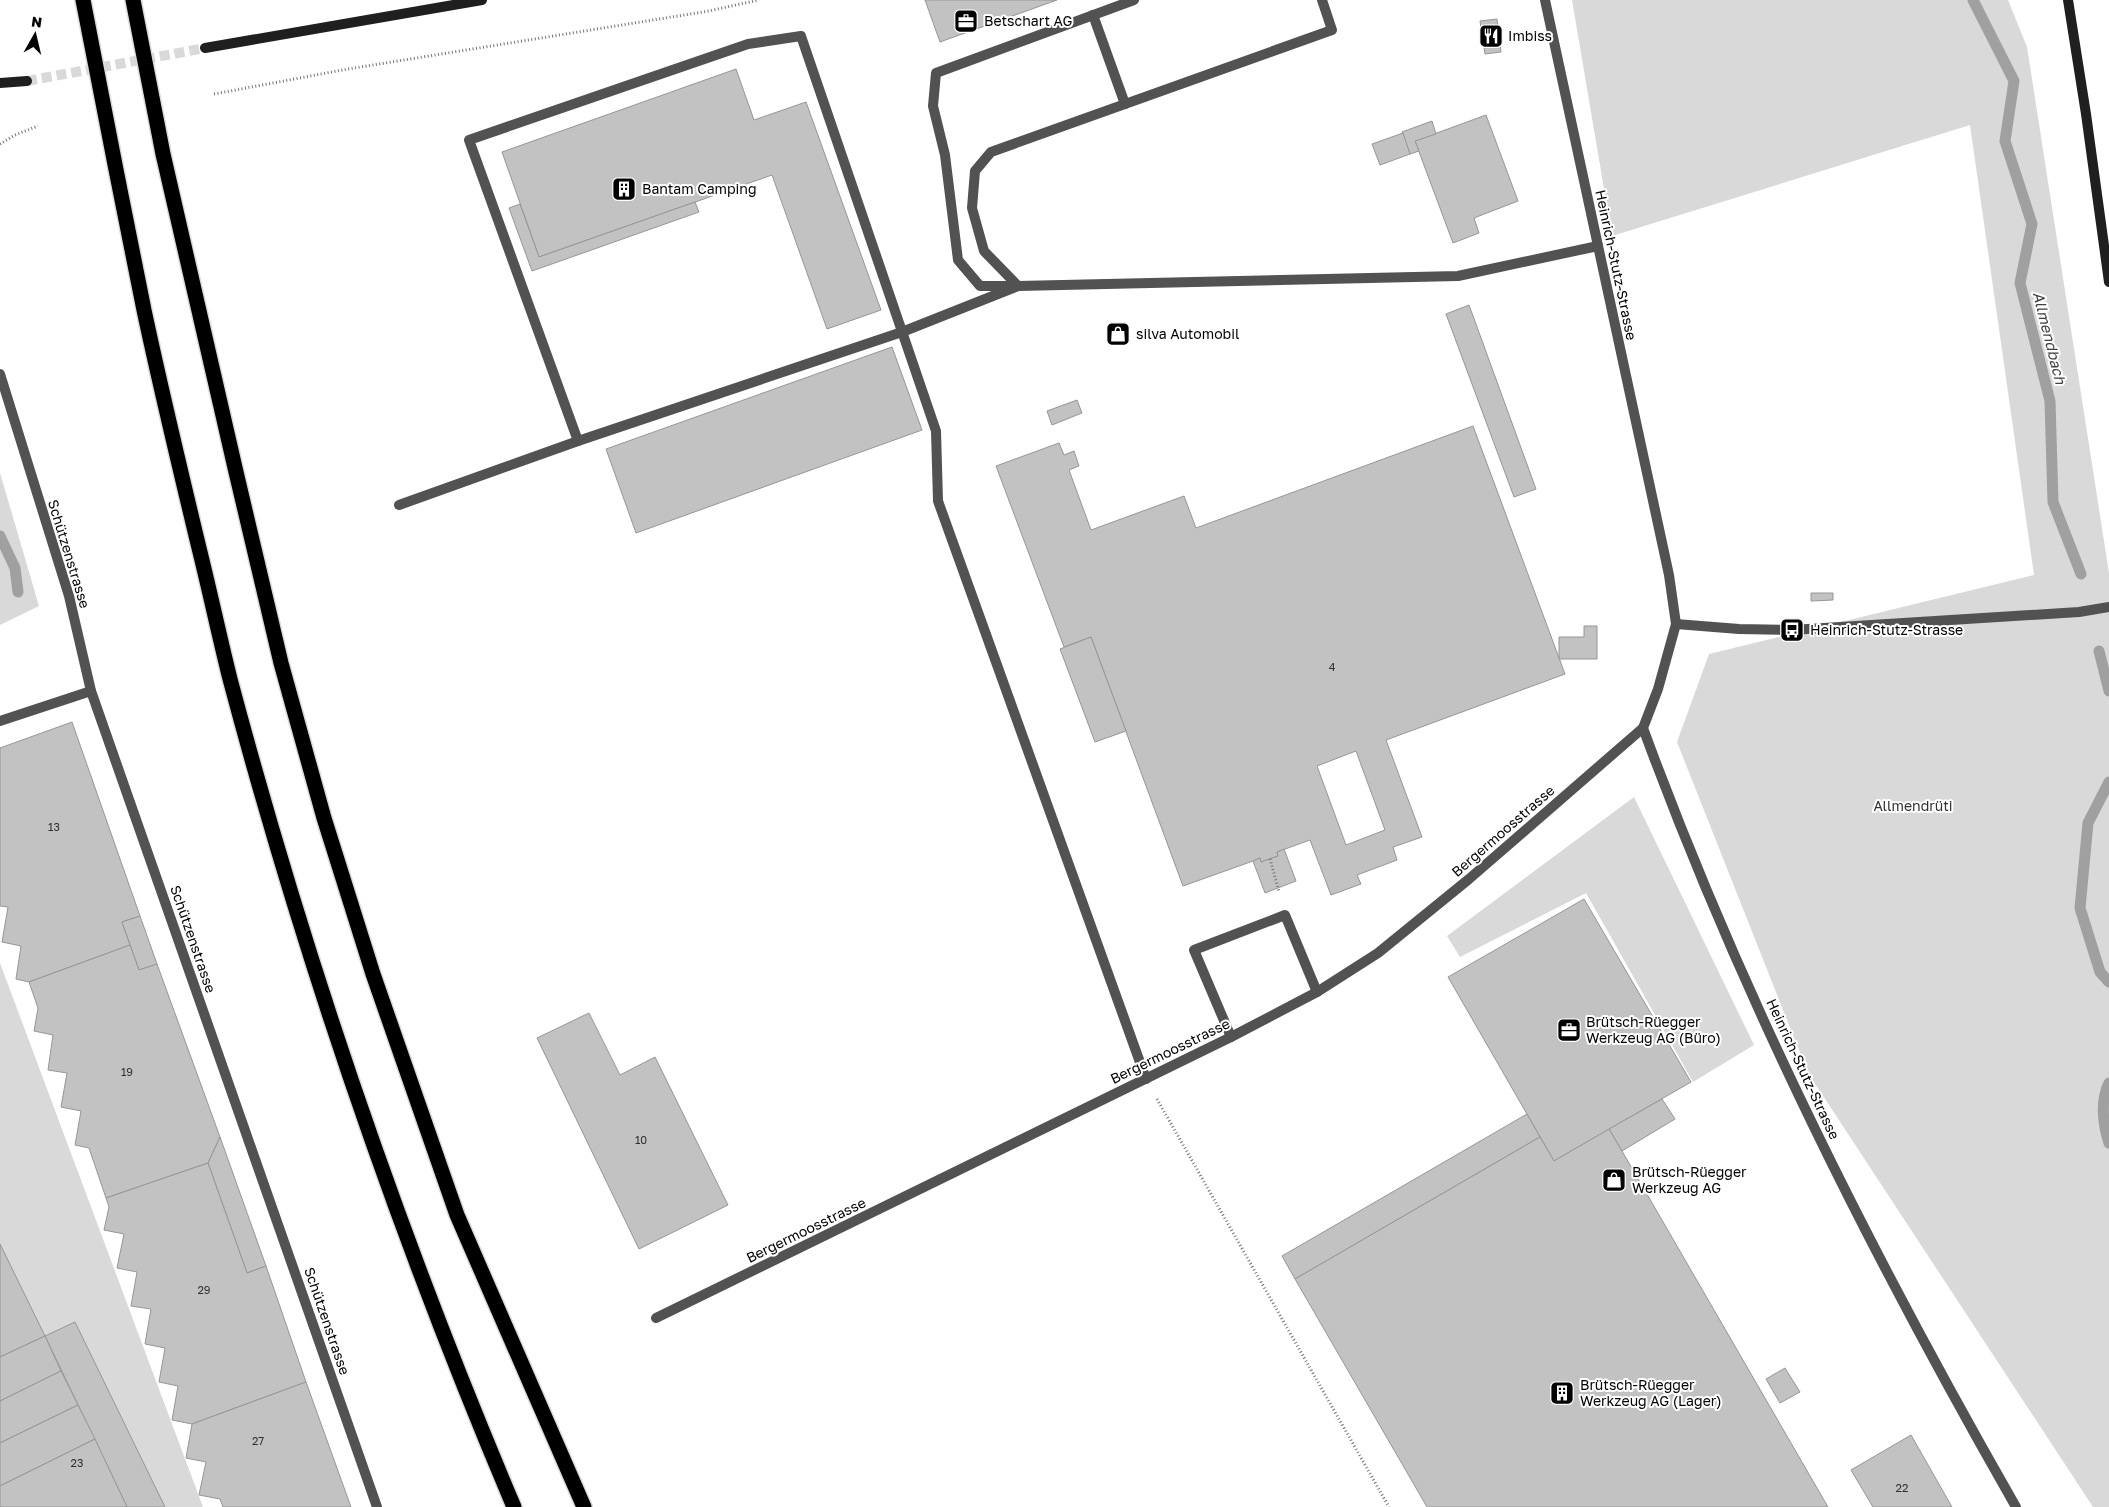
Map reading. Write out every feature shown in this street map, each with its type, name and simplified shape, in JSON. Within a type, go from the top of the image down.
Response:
[{"type":"highway","points":[[83,0],[145,313],[173,439],[230,677],[284,868],[361,1107],[406,1234],[476,1417],[514,1507]]},
{"type":"highway","points":[[133,0],[164,154],[233,462],[282,663],[324,818],[373,974],[458,1215],[584,1507]]},
{"type":"main road","points":[[205,48],[482,0]]},
{"type":"main road","points":[[2068,0],[2109,282]]},
{"type":"main road","points":[[0,82],[27,81]]},
{"type":"street","points":[[1134,0],[936,73],[933,106],[945,155],[958,260],[980,286],[1458,276],[1598,246]]},
{"type":"street","points":[[1018,286],[984,251],[972,208],[975,171],[991,152],[1332,30],[1322,0]]},
{"type":"street","name":"Heinrich-Stutz-Strasse","points":[[1545,0],[1670,575],[1676,624],[1658,689],[1643,728],[1675,815],[1790,1079],[1892,1283],[1947,1387],[2016,1507]]},
{"type":"street","points":[[1093,15],[1125,104]]},
{"type":"street","points":[[578,442],[469,140],[748,44],[801,36],[936,431],[938,501],[1146,1079]]},
{"type":"street","points":[[399,505],[902,332],[1018,286]]},
{"type":"street","name":"Schützenstrasse","points":[[0,374],[69,596],[91,691],[377,1507]]},
{"type":"street","points":[[1676,624],[1739,629],[1792,630],[2079,612],[2109,607]]},
{"type":"street","points":[[0,722],[91,691]]},
{"type":"street","name":"Bergermoosstrasse","points":[[656,1318],[1146,1079],[1317,992],[1378,954],[1469,879],[1643,728]]},
{"type":"street","points":[[1231,1037],[1194,950],[1285,915],[1317,992]]},
{"type":"path","points":[[214,94],[367,66],[709,11],[759,0]]},
{"type":"path","points":[[0,144],[15,135],[38,126]]},
{"type":"path","points":[[1270,859],[1285,915]]},
{"type":"path","points":[[1146,1079],[1389,1507]]},
{"type":"green space","name":"Allmendrüti","points":[[1572,0],[2008,0],[2027,47],[2109,573],[2109,1507],[2093,1507],[1808,1073],[1677,742],[1709,654],[2034,575],[1970,125],[1612,236]]},
{"type":"green space","points":[[0,473],[39,606],[0,625]]},
{"type":"green space","points":[[1634,797],[1754,1045],[1693,1082],[1586,893],[1460,957],[1447,936]]},
{"type":"green space","points":[[0,963],[203,1507],[0,1507]]},
{"type":"building","name":"Betschart AG","points":[[925,0],[1057,0],[940,42]]},
{"type":"building","name":"Imbiss","points":[[1497,19],[1501,52],[1485,54],[1480,21]]},
{"type":"building","name":"Bantam Camping","points":[[736,69],[754,120],[806,102],[881,310],[827,329],[772,175],[539,257],[502,152]]},
{"type":"building","points":[[1486,115],[1518,201],[1474,218],[1479,233],[1453,243],[1415,141]]},
{"type":"building","points":[[1432,121],[1436,134],[1415,141],[1419,151],[1410,154],[1402,132]]},
{"type":"building","points":[[1403,133],[1410,154],[1380,165],[1372,144]]},
{"type":"building","points":[[695,202],[699,212],[532,271],[509,208],[520,204],[539,257]]},
{"type":"building","points":[[1469,305],[1536,489],[1514,497],[1446,314]]},
{"type":"building","points":[[892,347],[922,430],[636,533],[606,449]]},
{"type":"building","points":[[1077,400],[1082,413],[1052,425],[1047,411]]},
{"type":"building","points":[[1473,426],[1565,674],[1386,740],[1422,837],[1393,847],[1397,860],[1357,875],[1361,884],[1331,895],[1310,840],[1277,852],[1278,856],[1261,862],[1260,858],[1183,886],[1091,637],[1064,647],[996,466],[1059,443],[1064,455],[1074,451],[1079,466],[1069,470],[1091,530],[1184,496],[1196,528]],"holes":[[[1356,751],[1385,830],[1346,845],[1317,766]]]},
{"type":"building","points":[[1811,593],[1833,593],[1833,600],[1811,601]]},
{"type":"building","points":[[1584,626],[1597,626],[1597,659],[1559,659],[1559,637],[1584,637]]},
{"type":"building","points":[[1091,637],[1126,731],[1095,742],[1060,649]]},
{"type":"building","points":[[72,722],[140,916],[122,922],[130,945],[29,982],[16,979],[21,946],[2,942],[8,907],[0,906],[0,748]]},
{"type":"building","points":[[1284,849],[1296,881],[1265,893],[1253,861],[1260,858],[1261,862],[1278,856],[1277,852]]},
{"type":"building","name":"Brütsch-Rüegger Werkzeug AG (Büro)","points":[[1584,899],[1691,1082],[1554,1161],[1448,977]]},
{"type":"building","points":[[140,916],[157,964],[139,970],[122,922]]},
{"type":"building","points":[[130,945],[139,970],[157,964],[220,1137],[208,1163],[106,1198],[89,1148],[75,1145],[81,1111],[61,1107],[67,1073],[48,1070],[53,1035],[34,1031],[38,1008],[29,982]]},
{"type":"building","points":[[589,1013],[620,1075],[655,1057],[728,1205],[639,1249],[537,1038]]},
{"type":"building","points":[[1662,1099],[1675,1119],[1622,1151],[1609,1129]]},
{"type":"building","points":[[1527,1114],[1540,1137],[1295,1279],[1282,1256]]},
{"type":"building","name":"Brütsch-Rüegger Werkzeug AG (Lager)","points":[[1609,1129],[1828,1507],[1427,1507],[1295,1279],[1540,1137],[1554,1161]]},
{"type":"building","points":[[220,1137],[266,1266],[247,1273],[208,1163]]},
{"type":"building","points":[[208,1163],[247,1273],[266,1266],[306,1382],[192,1424],[172,1420],[178,1386],[159,1382],[165,1348],[145,1344],[151,1309],[131,1306],[137,1272],[117,1268],[124,1234],[104,1230],[109,1207],[106,1198]]},
{"type":"building","points":[[0,1244],[45,1336],[0,1357]]},
{"type":"building","points":[[75,1322],[165,1507],[127,1507],[45,1336]]},
{"type":"building","points":[[45,1336],[61,1371],[0,1401],[0,1357]]},
{"type":"building","points":[[1785,1368],[1800,1392],[1780,1403],[1766,1379]]},
{"type":"building","points":[[61,1371],[78,1405],[0,1443],[0,1401]]},
{"type":"building","points":[[306,1382],[351,1507],[223,1507],[220,1499],[199,1495],[206,1462],[186,1458],[192,1424]]},
{"type":"building","points":[[78,1405],[95,1439],[0,1486],[0,1443]]},
{"type":"building","points":[[1911,1435],[1952,1507],[1873,1507],[1851,1470]]},
{"type":"building","points":[[95,1439],[127,1507],[0,1507],[0,1486]]},
{"type":"waterway","name":"Allmendbach","points":[[1973,0],[2014,81],[2005,141],[2032,224],[2020,283],[2050,401],[2053,502],[2081,574]]},
{"type":"waterway","points":[[0,536],[15,568],[18,592]]},
{"type":"waterway","name":"Allmendbach","points":[[2099,651],[2109,691]]},
{"type":"waterway","name":"Allmendbach","points":[[2109,782],[2088,823],[2080,908],[2100,972],[2109,982]]},
{"type":"waterway","name":"Allmendbach","points":[[2109,1083],[2103,1105],[2105,1129],[2109,1143]]},
{"type":"tunnel","points":[[27,81],[205,48]]},
{"type":"place","name":"Betschart AG","points":[[966,21]]},
{"type":"place","name":"Imbiss","points":[[1491,36]]},
{"type":"place","name":"Bantam Camping","points":[[624,189]]},
{"type":"place","name":"silva Automobil","points":[[1118,334]]},
{"type":"place","name":"Heinrich-Stutz-Strasse","points":[[1792,630]]},
{"type":"place","name":"Brütsch-Rüegger Werkzeug AG (Büro)","points":[[1569,1030]]},
{"type":"place","name":"Brütsch-Rüegger Werkzeug AG","points":[[1614,1180]]},
{"type":"place","name":"Brütsch-Rüegger Werkzeug AG (Lager)","points":[[1562,1393]]}]
